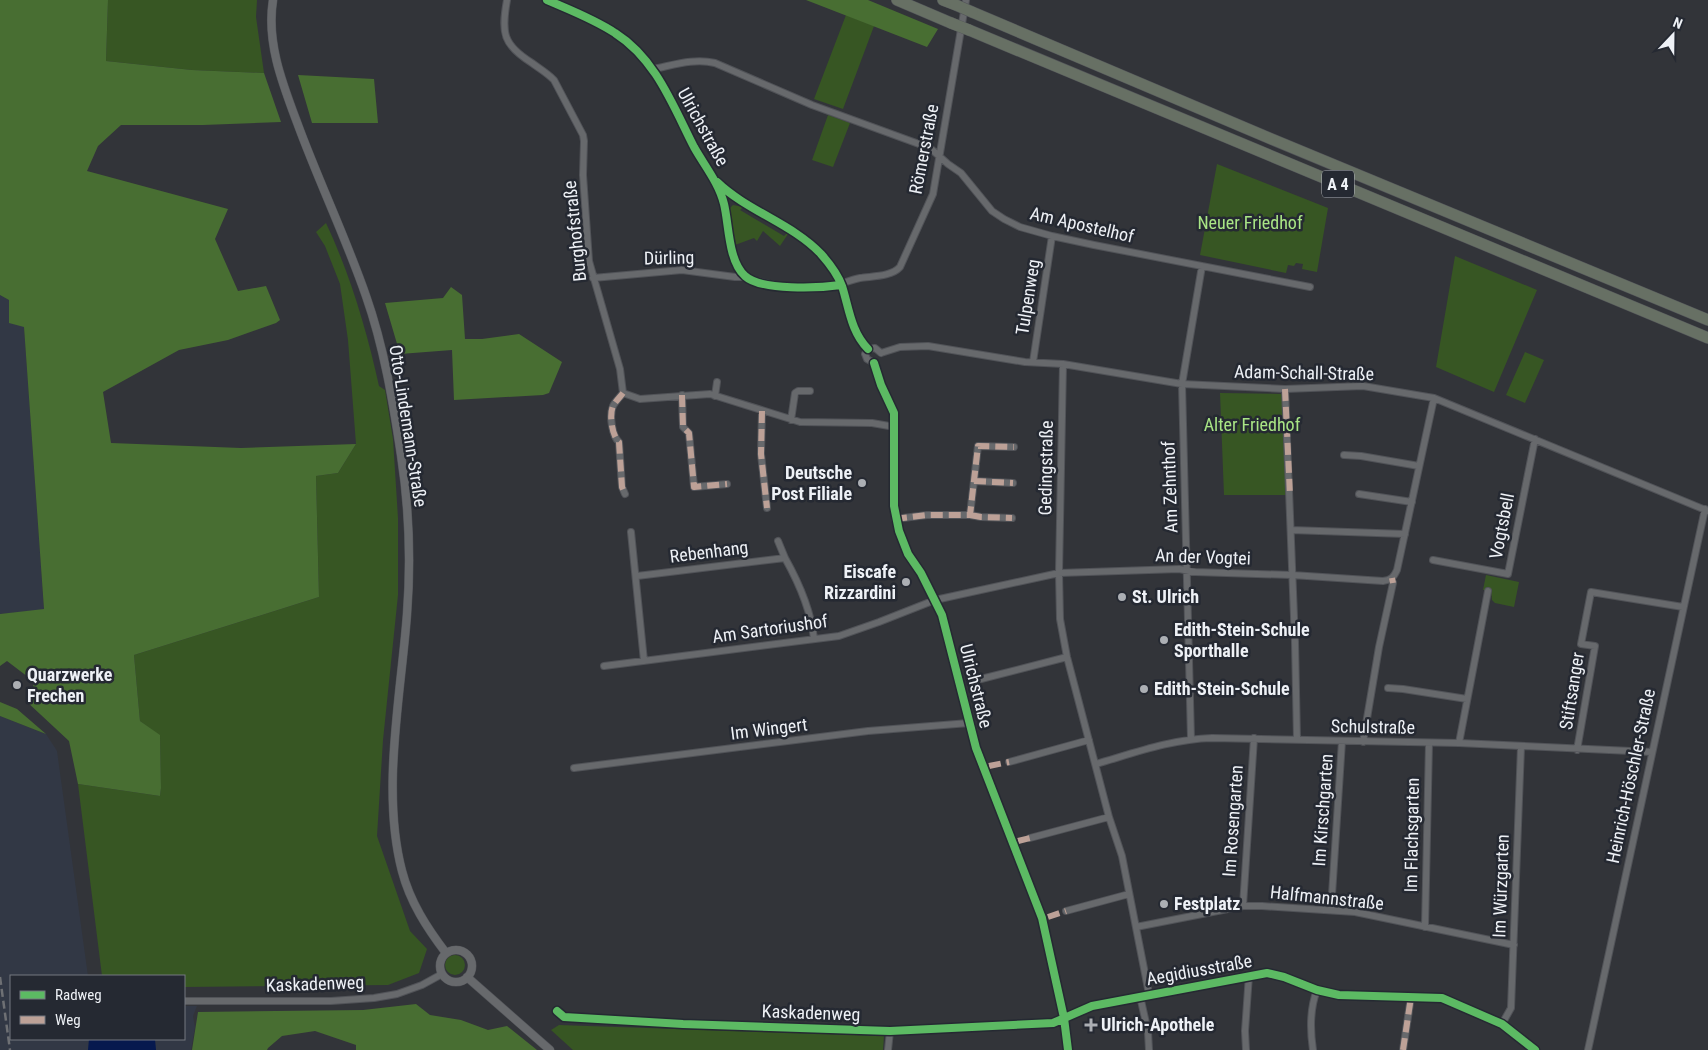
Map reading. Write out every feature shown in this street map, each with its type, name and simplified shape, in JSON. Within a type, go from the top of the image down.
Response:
[{"type":"highway","name":"A 4","points":[[897,0],[1708,338]]},
{"type":"highway","name":"A 4","points":[[943,0],[961,3],[972,12],[1708,320]]},
{"type":"street","name":"Otto-Lindemann-Straße","points":[[273,0],[271,9],[273,45],[280,78],[366,296],[382,351],[392,398],[402,457],[409,557],[408,610],[394,757],[392,809],[395,838],[402,872],[425,925],[446,953]]},
{"type":"street","name":"Burghofstraße","points":[[506,0],[504,30],[510,45],[520,56],[547,73],[554,80],[583,136],[583,175],[589,261],[620,369],[623,393]]},
{"type":"street","name":"Ulrichstraße","points":[[547,0],[616,33],[629,43],[653,69],[715,181],[725,210],[734,257],[737,266],[746,277]]},
{"type":"street","name":"Römerstraße","points":[[841,284],[858,278],[892,272],[900,267],[934,194],[961,3]]},
{"type":"street","name":"Am Apostelhof","points":[[653,69],[694,61],[715,63],[812,104],[930,148],[960,173],[983,201],[1004,219],[1020,227],[1052,236],[1310,287]]},
{"type":"street","points":[[715,181],[737,199],[813,246],[828,263],[841,284],[854,328],[862,343],[868,349]]},
{"type":"street","points":[[725,210],[729,201],[737,199]]},
{"type":"street","name":"Tulpenweg","points":[[1033,362],[1052,236]]},
{"type":"street","name":"Am Zehnthof","points":[[1191,738],[1182,384],[1202,266]]},
{"type":"street","name":"Dürling","points":[[593,278],[682,270],[746,277]]},
{"type":"street","points":[[746,277],[778,286],[798,288],[826,287],[841,284]]},
{"type":"street","name":"Adam-Schall-Straße","points":[[881,353],[900,347],[928,346],[969,354],[1063,364],[1182,384],[1285,389],[1363,386],[1434,398],[1706,510]]},
{"type":"street","points":[[875,348],[881,353],[879,361],[874,363],[867,359],[868,349],[875,348]]},
{"type":"street","name":"Ulrichstraße","points":[[874,363],[881,385],[892,408],[896,520],[902,542],[921,573],[942,614],[950,639],[969,722],[984,768],[1042,918],[1064,1018],[1068,1050]]},
{"type":"street","name":"Gedingstraße","points":[[1063,364],[1058,573],[1060,619],[1067,657],[1122,856],[1149,994]]},
{"type":"street","points":[[715,396],[717,382]]},
{"type":"street","points":[[1285,389],[1297,740]]},
{"type":"street","points":[[791,420],[795,393],[810,391]]},
{"type":"street","points":[[625,494],[622,487],[619,442],[614,438],[611,412],[613,406],[623,393],[640,398],[705,394],[791,420],[808,423],[872,423],[894,427]]},
{"type":"street","points":[[682,395],[683,427],[689,433],[694,487],[727,484]]},
{"type":"street","name":"An der Vogtei","points":[[935,600],[1058,573],[1179,569],[1187,571],[1389,580],[1397,570],[1434,398]]},
{"type":"street","points":[[762,411],[761,454],[767,508]]},
{"type":"street","name":"Vogtsbell","points":[[1433,560],[1508,574],[1535,440]]},
{"type":"street","points":[[970,515],[978,446],[1014,446]]},
{"type":"street","points":[[1344,455],[1419,466]]},
{"type":"street","points":[[974,482],[1013,483]]},
{"type":"street","points":[[1359,494],[1412,502]]},
{"type":"street","name":"Heinrich-Höschler-Straße","points":[[1588,1050],[1683,607],[1706,510]]},
{"type":"street","points":[[896,520],[927,515],[970,515],[1012,518]]},
{"type":"street","points":[[1291,530],[1405,534]]},
{"type":"street","points":[[632,532],[644,661]]},
{"type":"street","points":[[778,541],[807,606],[814,639]]},
{"type":"street","name":"Rebenhang","points":[[637,576],[784,558]]},
{"type":"street","points":[[1363,742],[1393,583]]},
{"type":"street","points":[[1459,744],[1488,591]]},
{"type":"street","name":"Stiftsanger","points":[[1577,750],[1595,646],[1581,644],[1591,592],[1683,607]]},
{"type":"street","name":"Am Sartoriushof","points":[[604,666],[844,634],[935,600]]},
{"type":"street","points":[[981,679],[1067,657]]},
{"type":"street","points":[[1388,688],[1467,699]]},
{"type":"street","name":"Im Wingert","points":[[574,768],[868,731],[969,722]]},
{"type":"street","name":"Schulstraße","points":[[1096,764],[1191,738],[1429,743],[1652,752]]},
{"type":"street","name":"Im Rosengarten","points":[[1243,906],[1254,738]]},
{"type":"street","points":[[1009,762],[1089,740]]},
{"type":"street","name":"Im Kirschgarten","points":[[1331,910],[1342,741]]},
{"type":"street","name":"Im Flachsgarten","points":[[1425,927],[1429,743]]},
{"type":"street","name":"Im Würzgarten","points":[[1502,1024],[1510,1008],[1521,747]]},
{"type":"street","points":[[1030,838],[1110,817]]},
{"type":"street","points":[[1066,912],[1129,894]]},
{"type":"street","name":"Halfmannstraße","points":[[1136,927],[1243,906],[1262,906],[1355,912],[1514,945]]},
{"type":"street","points":[[461,950],[470,957],[472,968],[463,980],[453,981],[442,974],[440,969],[441,961],[446,953],[461,950]]},
{"type":"street","name":"Aegidiusstraße","points":[[1064,1018],[1092,1006],[1267,973],[1284,977],[1317,990],[1339,995],[1442,998],[1502,1024],[1535,1050]]},
{"type":"street","name":"Kaskadenweg","points":[[185,1001],[331,1001],[374,998],[397,994],[414,988],[442,974]]},
{"type":"street","points":[[1246,1050],[1244,1031],[1249,975]]},
{"type":"street","points":[[466,977],[550,1050]]},
{"type":"street","points":[[1313,1050],[1311,1023],[1314,998],[1317,990]]},
{"type":"street","points":[[1140,996],[1148,1032],[1149,1050]]},
{"type":"street","points":[[1403,1050],[1411,997]]},
{"type":"street","name":"Kaskadenweg","points":[[557,1011],[564,1017],[574,1018],[683,1024],[890,1031],[1053,1023],[1064,1018]]},
{"type":"street","points":[[888,1050],[890,1031]]},
{"type":"shaded area","points":[[0,295],[9,300],[24,326],[44,610],[0,614]]},
{"type":"shaded area","name":"Quarzwerke Frechen","points":[[0,716],[46,734],[57,751],[88,975],[10,975],[10,1040],[185,1040],[185,1006],[197,1006],[193,1016],[195,1027],[191,1050],[0,1050]]},
{"type":"green space","points":[[0,0],[108,0],[106,61],[192,70],[264,73],[281,122],[203,125],[121,125],[98,146],[87,171],[228,209],[215,239],[238,291],[266,286],[280,320],[228,340],[179,350],[103,392],[111,443],[241,448],[356,444],[338,473],[316,476],[319,597],[134,655],[140,721],[160,735],[160,796],[78,784],[69,741],[26,701],[34,689],[32,680],[7,661],[0,666],[0,614],[44,609],[24,327],[9,323],[9,300],[0,295]]},
{"type":"green space","points":[[108,0],[257,0],[256,17],[264,73],[192,70],[106,61]]},
{"type":"green space","points":[[806,0],[868,0],[938,29],[927,47]]},
{"type":"green space","points":[[846,15],[874,26],[843,109],[814,99]]},
{"type":"green space","points":[[298,75],[374,79],[378,123],[312,123]]},
{"type":"green space","points":[[828,115],[850,123],[833,167],[812,160]]},
{"type":"green space","name":"Neuer Friedhof","points":[[1217,164],[1328,208],[1317,272],[1302,269],[1303,264],[1288,265],[1286,273],[1200,255]]},
{"type":"green space","points":[[733,205],[743,207],[740,210],[784,236],[787,233],[780,246],[763,231],[757,241],[754,238],[735,245],[729,213],[729,209]]},
{"type":"green space","points":[[326,223],[343,262],[369,344],[379,386],[385,390],[393,439],[398,518],[398,595],[383,740],[377,836],[410,931],[427,949],[419,973],[388,985],[185,987],[185,975],[102,975],[78,784],[160,796],[160,736],[140,721],[134,655],[319,597],[316,476],[338,473],[356,444],[348,340],[340,284],[325,246],[316,232]]},
{"type":"green space","points":[[1455,256],[1537,290],[1494,392],[1436,367]]},
{"type":"green space","points":[[451,287],[462,295],[465,339],[482,339],[519,334],[562,362],[549,393],[543,395],[454,400],[452,350],[400,354],[385,303],[443,298]]},
{"type":"green space","points":[[1525,352],[1544,360],[1525,403],[1506,395]]},
{"type":"green space","name":"Alter Friedhof","points":[[1220,393],[1282,394],[1286,495],[1224,495]]},
{"type":"green space","points":[[1486,575],[1519,582],[1514,607],[1495,603],[1492,600],[1491,591],[1483,590]]},
{"type":"green space","points":[[0,702],[17,709],[46,734],[0,716]]},
{"type":"green space","points":[[451,955],[459,955],[465,961],[465,969],[459,975],[451,975],[445,969],[445,961]]},
{"type":"green space","points":[[416,1004],[430,1015],[461,1020],[488,1030],[507,1026],[537,1050],[356,1050],[356,1045],[315,1031],[282,1036],[267,1050],[192,1050],[198,1012],[363,1010]]},
{"type":"green space","points":[[559,1025],[884,1036],[883,1050],[573,1050],[551,1030]]},
{"type":"water","points":[[89,1040],[155,1040],[156,1050],[88,1050]]},
{"type":"railway","points":[[0,977],[10,1050]]},
{"type":"marked path","points":[[1285,389],[1290,495]]},
{"type":"marked path","points":[[623,393],[613,406],[611,420],[613,430],[619,442],[622,487],[625,494]]},
{"type":"marked path","points":[[682,395],[683,427],[689,433],[694,487],[727,484]]},
{"type":"marked path","points":[[762,411],[761,454],[767,508]]},
{"type":"marked path","points":[[895,519],[927,515],[970,515],[978,446],[1014,447]]},
{"type":"marked path","points":[[974,481],[1013,483]]},
{"type":"marked path","points":[[970,515],[1012,518]]},
{"type":"marked path","points":[[1392,578],[1393,583]]},
{"type":"marked path","points":[[989,766],[1009,762]]},
{"type":"marked path","points":[[1018,841],[1030,838]]},
{"type":"marked path","points":[[1048,917],[1066,911]]},
{"type":"marked path","points":[[1403,1050],[1411,997]]},
{"type":"cycle path","points":[[547,0],[607,28],[642,56],[662,84],[694,147],[719,189],[724,204],[732,252],[739,269],[745,276],[753,281],[777,286],[819,287],[841,285]]},
{"type":"cycle path","points":[[717,182],[742,201],[797,234],[821,254],[833,269],[842,286],[854,327],[868,349]]},
{"type":"cycle path","points":[[874,363],[881,385],[894,413],[894,506],[899,531],[908,554],[921,573],[942,615],[976,748],[1042,918],[1064,1018],[1068,1050]]},
{"type":"cycle path","points":[[557,1011],[564,1017],[683,1024],[890,1031],[1053,1023],[1092,1006],[1267,973],[1284,977],[1317,990],[1339,995],[1442,998],[1502,1024],[1535,1050]]},
{"type":"place","name":"Deutsche Post Filiale","points":[[862,483]]},
{"type":"place","name":"Eiscafe Rizzardini","points":[[906,582]]},
{"type":"place","name":"St. Ulrich","points":[[1122,597]]},
{"type":"place","name":"Edith-Stein-Schule Sporthalle","points":[[1164,640]]},
{"type":"place","name":"Quarzwerke Frechen","points":[[17,685]]},
{"type":"place","name":"Edith-Stein-Schule","points":[[1144,689]]},
{"type":"place","name":"Festplatz","points":[[1164,904]]},
{"type":"place","name":"Ulrich-Apothele","points":[[1091,1025]]}]
